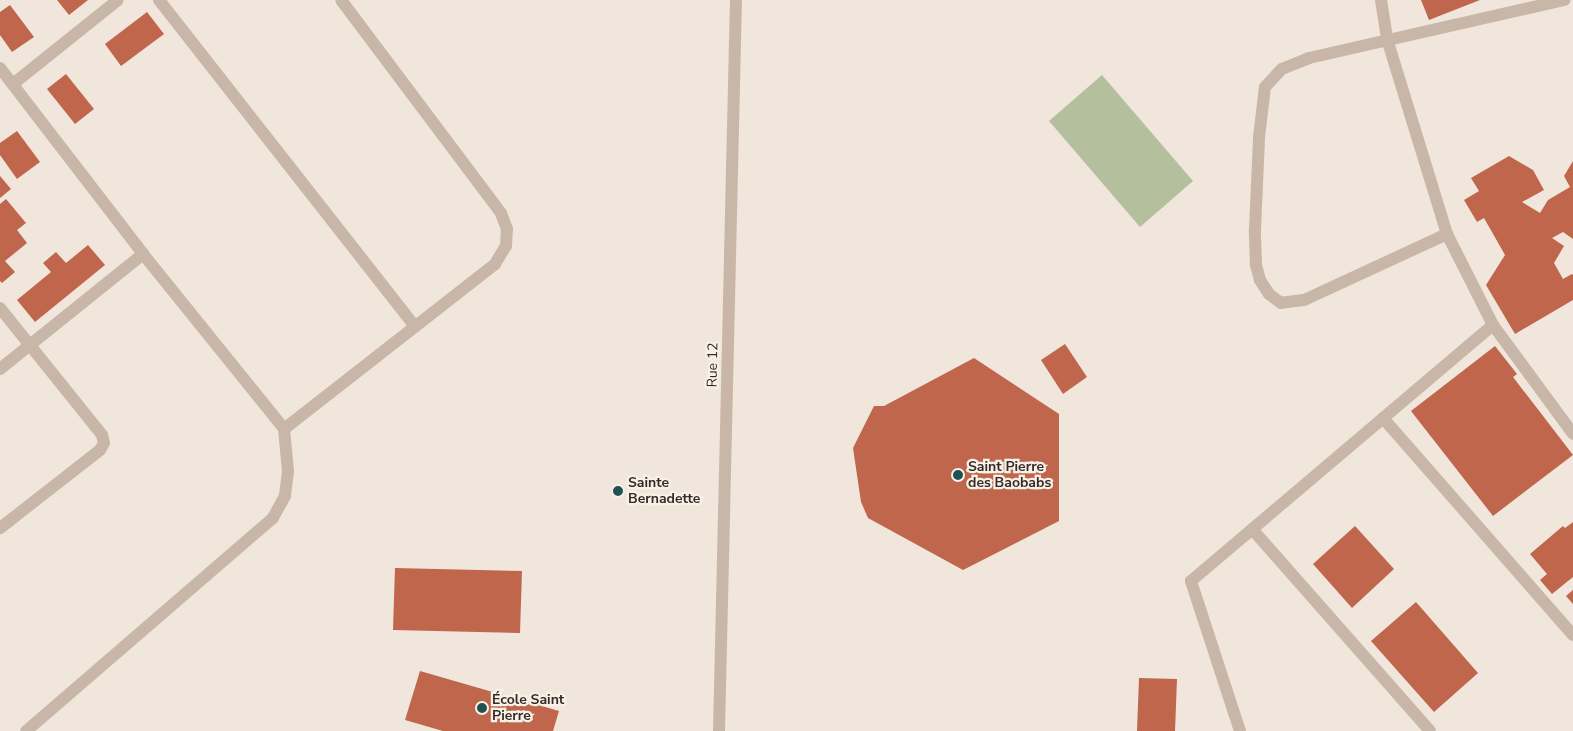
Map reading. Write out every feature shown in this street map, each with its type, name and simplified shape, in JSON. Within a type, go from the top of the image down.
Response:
[{"type":"street","points":[[12,84],[118,0]]},
{"type":"street","points":[[159,0],[415,326]]},
{"type":"street","points":[[284,429],[495,264],[506,246],[507,229],[501,213],[341,0]]},
{"type":"street","name":"Rue 12","points":[[719,731],[736,0]]},
{"type":"street","points":[[1381,0],[1387,39],[1448,234],[1492,325],[1573,434]]},
{"type":"street","points":[[1448,234],[1304,300],[1281,303],[1269,294],[1260,280],[1256,265],[1255,230],[1259,137],[1265,87],[1275,74],[1289,65],[1387,39],[1566,0]]},
{"type":"street","points":[[0,68],[144,254],[284,429],[288,471],[285,496],[274,518],[26,731]]},
{"type":"street","points":[[0,370],[144,254]]},
{"type":"street","points":[[0,308],[102,435],[104,443],[100,450],[0,528]]},
{"type":"street","points":[[1240,731],[1191,581],[1492,325]]},
{"type":"street","points":[[1383,418],[1573,635]]},
{"type":"street","points":[[1252,529],[1429,731]]},
{"type":"green space","points":[[1102,75],[1193,181],[1140,227],[1049,121]]},
{"type":"building","points":[[57,0],[88,0],[69,15]]},
{"type":"building","points":[[1421,0],[1480,0],[1429,20]]},
{"type":"building","points":[[10,5],[34,37],[12,52],[0,35],[0,12]]},
{"type":"building","points":[[147,12],[164,34],[121,66],[105,44]]},
{"type":"building","points":[[66,74],[94,109],[75,124],[47,89]]},
{"type":"building","points":[[17,131],[40,162],[17,179],[0,155],[0,143]]},
{"type":"building","points":[[1509,156],[1533,170],[1544,190],[1522,202],[1540,213],[1548,200],[1570,187],[1564,176],[1573,161],[1573,239],[1563,232],[1552,238],[1564,246],[1554,263],[1563,279],[1573,275],[1573,300],[1515,334],[1486,285],[1505,255],[1484,218],[1477,222],[1464,200],[1479,191],[1471,178]]},
{"type":"building","points":[[0,176],[11,189],[0,198]]},
{"type":"building","points":[[6,199],[26,223],[17,230],[27,243],[5,261],[15,272],[2,283],[0,281],[0,204]]},
{"type":"building","points":[[88,245],[105,265],[35,322],[17,300],[51,272],[43,263],[56,252],[66,263]]},
{"type":"building","points":[[1065,344],[1087,377],[1063,394],[1041,360]]},
{"type":"building","points":[[1495,346],[1517,374],[1513,377],[1573,455],[1493,516],[1411,411]]},
{"type":"building","name":"Saint Pierre des Baobabs","points":[[974,358],[1059,414],[1059,521],[963,570],[868,518],[861,502],[853,448],[874,406],[884,406]]},
{"type":"building","points":[[1573,522],[1573,577],[1552,594],[1540,580],[1547,574],[1530,554],[1563,526],[1565,528]]},
{"type":"building","points":[[1355,526],[1394,569],[1352,608],[1313,564]]},
{"type":"building","points":[[395,568],[522,571],[520,633],[393,630]]},
{"type":"building","points":[[1573,590],[1573,604],[1566,596]]},
{"type":"building","points":[[1416,602],[1478,673],[1434,712],[1371,641]]},
{"type":"building","points":[[420,671],[559,711],[553,731],[443,731],[405,720]]},
{"type":"building","points":[[1139,678],[1177,679],[1175,731],[1137,731]]},
{"type":"place","name":"Saint Pierre des Baobabs","points":[[958,475]]},
{"type":"place","name":"Sainte Bernadette","points":[[618,491]]},
{"type":"place","name":"École Saint Pierre","points":[[482,708]]}]
